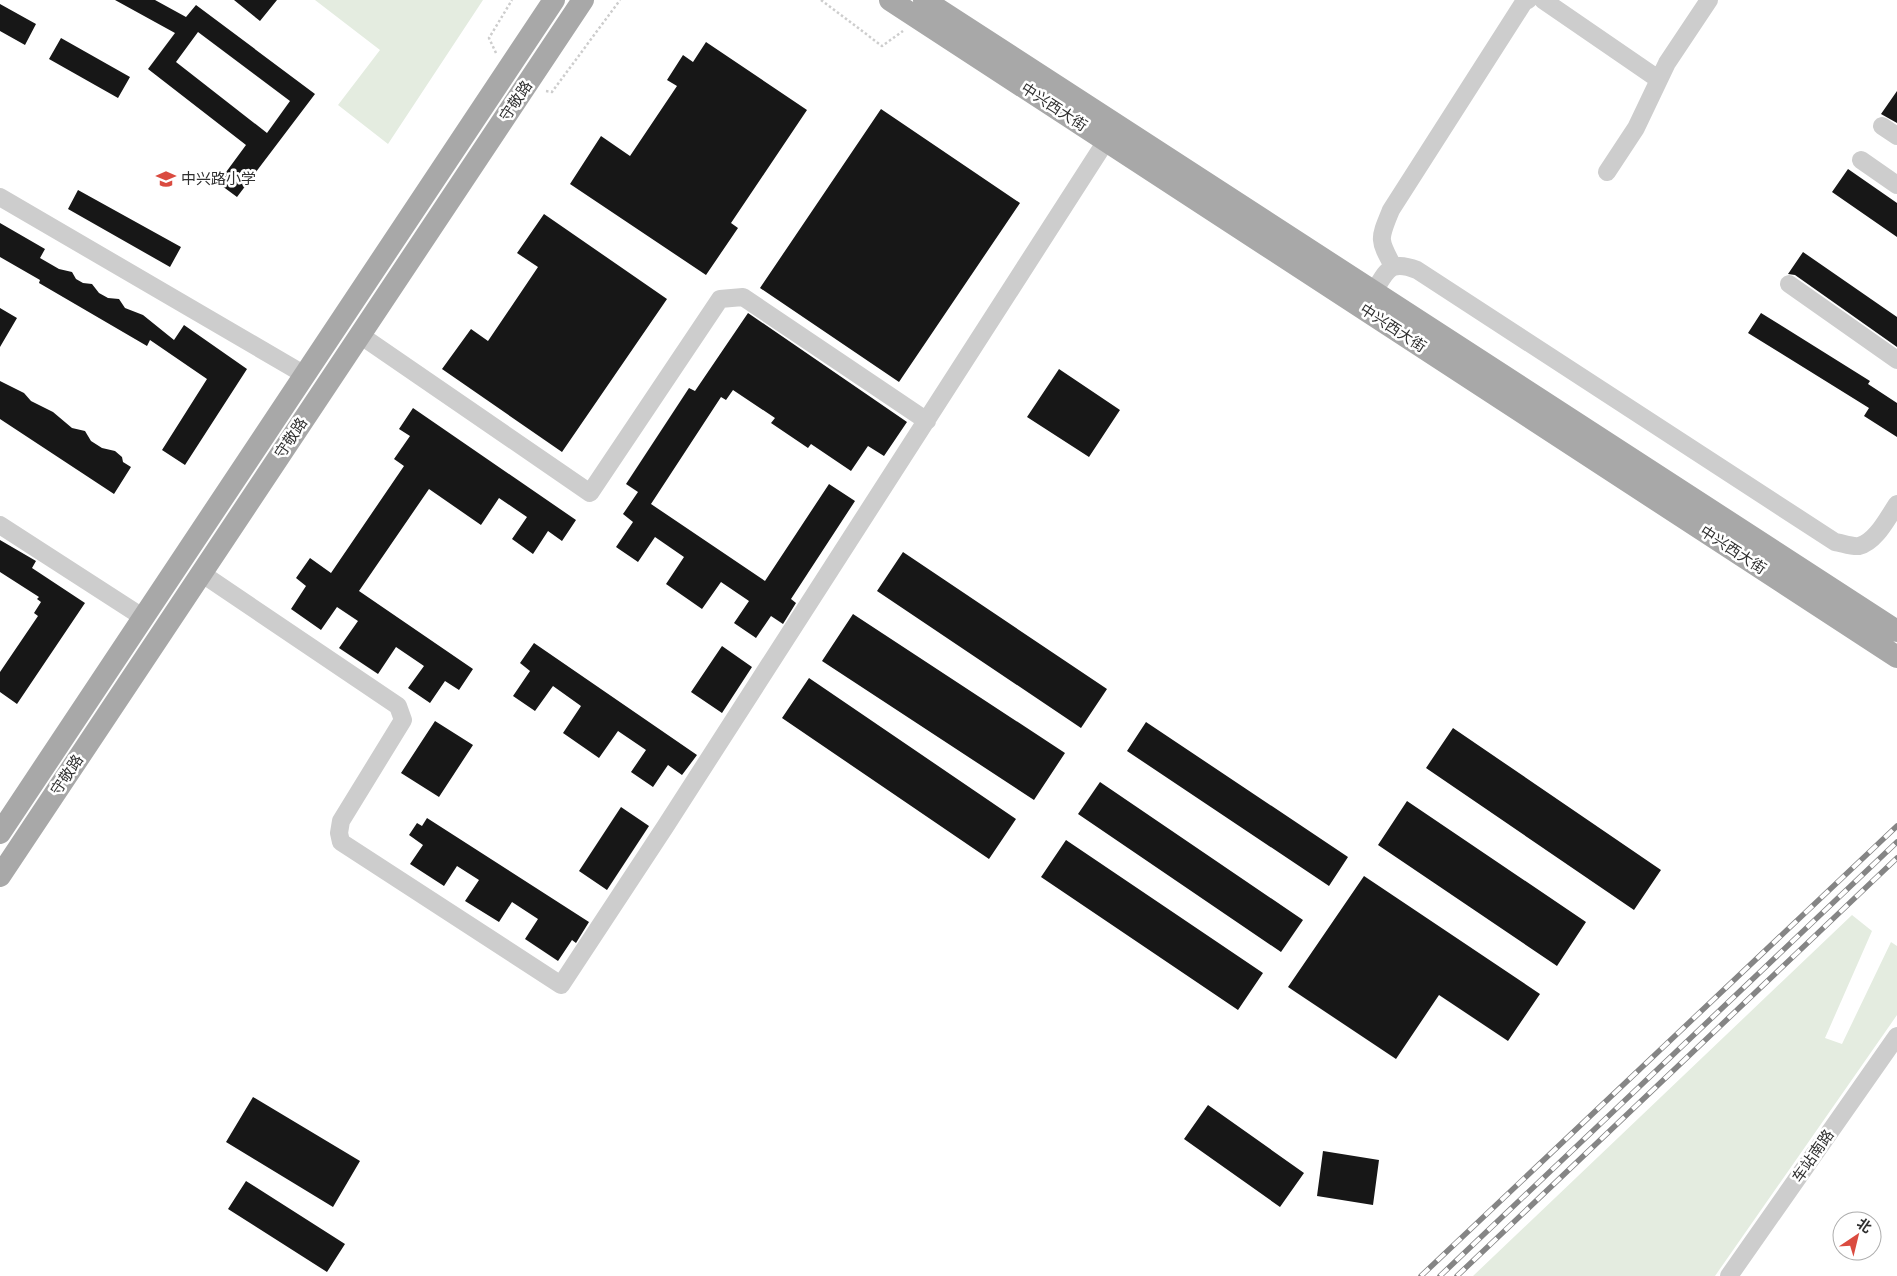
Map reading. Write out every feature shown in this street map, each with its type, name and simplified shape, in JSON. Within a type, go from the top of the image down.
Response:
[{"type":"main road","name":"守敬路","points":[[0,833],[554,0]]},
{"type":"main road","name":"守敬路","points":[[0,876],[582,0]]},
{"type":"main road","name":"中兴西大街","points":[[890,0],[921,10],[1373,293],[1897,631]]},
{"type":"main road","name":"中兴西大街","points":[[921,10],[1106,141],[1897,657]]},
{"type":"street","points":[[1393,266],[1380,242],[1391,210],[1524,2],[1528,0]]},
{"type":"street","points":[[1543,0],[1658,79]]},
{"type":"street","points":[[1607,172],[1636,128],[1658,79],[1709,0]]},
{"type":"street","points":[[1882,126],[1897,136]]},
{"type":"street","points":[[201,573],[398,706],[402,712],[403,720],[341,821],[339,833],[341,842],[560,985],[670,819],[1106,141]]},
{"type":"street","points":[[1861,160],[1897,185]]},
{"type":"street","points":[[0,197],[305,375]]},
{"type":"street","points":[[1373,293],[1393,266],[1399,264],[1417,270],[1834,542],[1857,546],[1866,542],[1876,533],[1897,504]]},
{"type":"street","points":[[1789,284],[1897,360]]},
{"type":"street","points":[[360,335],[590,493],[720,299],[743,297],[926,421]]},
{"type":"street","points":[[0,525],[144,618]]},
{"type":"street","name":"车站南路","points":[[1729,1276],[1897,1036]]},
{"type":"path","points":[[505,74],[489,38],[512,0]]},
{"type":"path","points":[[524,87],[552,92],[620,0]]},
{"type":"path","points":[[821,0],[882,46],[921,10]]},
{"type":"shaded area","points":[[315,0],[483,0],[388,144],[338,105],[380,50]]},
{"type":"shaded area","points":[[1852,915],[1872,931],[1825,1038],[1842,1044],[1891,942],[1897,946],[1897,1015],[1715,1276],[1473,1276]]},
{"type":"building","points":[[115,0],[155,0],[186,17],[196,5],[315,94],[237,197],[218,183],[246,145],[148,69],[175,33]],"holes":[[[198,32],[290,101],[267,133],[176,62]]]},
{"type":"building","points":[[234,0],[277,0],[260,21]]},
{"type":"building","points":[[0,4],[36,24],[25,45],[0,31]]},
{"type":"building","points":[[61,38],[130,77],[118,98],[49,59]]},
{"type":"building","points":[[706,42],[807,110],[731,223],[738,228],[706,275],[570,184],[601,136],[630,156],[677,86],[667,80],[683,55],[693,62]]},
{"type":"building","points":[[1897,91],[1897,123],[1881,114]]},
{"type":"building","points":[[881,109],[1020,203],[899,382],[760,288]]},
{"type":"building","points":[[1848,169],[1897,203],[1897,237],[1832,192]]},
{"type":"building","points":[[78,190],[181,247],[170,267],[68,209]]},
{"type":"building","points":[[544,214],[667,299],[562,452],[442,369],[471,329],[488,341],[538,267],[517,253]]},
{"type":"building","points":[[0,223],[45,249],[40,258],[59,269],[72,272],[76,279],[83,283],[92,284],[99,293],[108,298],[119,299],[125,308],[143,315],[174,340],[184,325],[247,369],[185,465],[162,450],[207,379],[150,340],[147,346],[39,283],[40,280],[0,257]]},
{"type":"building","points":[[1803,252],[1897,317],[1897,347],[1795,275],[1788,274]]},
{"type":"building","points":[[0,308],[17,318],[0,347]]},
{"type":"building","points":[[748,313],[907,422],[884,456],[868,446],[851,471],[811,444],[808,448],[771,423],[775,418],[733,390],[726,400],[721,397],[651,504],[765,581],[829,484],[855,501],[791,599],[796,603],[783,624],[771,616],[756,638],[734,623],[749,601],[721,582],[702,609],[666,584],[684,557],[655,537],[638,562],[616,547],[633,522],[623,514],[638,492],[626,484],[689,388],[695,391]]},
{"type":"building","points":[[1761,313],[1870,381],[1868,384],[1897,403],[1897,437],[1864,416],[1869,408],[1748,333]]},
{"type":"building","points":[[1059,369],[1120,410],[1089,457],[1027,417]]},
{"type":"building","points":[[0,381],[24,393],[31,401],[53,412],[72,428],[85,431],[91,441],[102,448],[115,451],[122,457],[123,462],[131,467],[114,494],[0,419]]},
{"type":"building","points":[[413,408],[576,520],[562,541],[548,531],[533,554],[512,539],[527,517],[499,498],[481,525],[429,489],[359,591],[473,669],[459,690],[445,681],[430,703],[408,688],[424,666],[396,647],[378,674],[339,648],[358,621],[337,607],[321,630],[291,609],[306,586],[296,578],[310,558],[331,573],[404,466],[394,459],[410,436],[399,429]]},
{"type":"building","points":[[0,540],[36,561],[32,568],[85,603],[17,704],[0,692],[0,672],[38,616],[34,613],[41,602],[37,599],[39,597],[0,572]]},
{"type":"building","points":[[903,552],[1107,689],[1081,728],[877,591]]},
{"type":"building","points":[[853,614],[1065,753],[1034,800],[822,661]]},
{"type":"building","points":[[534,643],[697,755],[682,775],[668,765],[653,787],[631,772],[646,750],[618,731],[599,758],[563,733],[581,706],[553,686],[535,711],[513,696],[530,671],[520,663]]},
{"type":"building","points":[[722,646],[752,667],[722,713],[691,692]]},
{"type":"building","points":[[809,678],[1016,819],[989,859],[782,718]]},
{"type":"building","points":[[435,721],[473,745],[439,797],[401,773]]},
{"type":"building","points":[[1146,722],[1348,857],[1329,886],[1127,751]]},
{"type":"building","points":[[1453,728],[1661,870],[1634,910],[1426,768]]},
{"type":"building","points":[[1100,782],[1303,920],[1281,952],[1078,814]]},
{"type":"building","points":[[1407,801],[1586,922],[1557,966],[1378,845]]},
{"type":"building","points":[[621,807],[649,826],[607,890],[579,871]]},
{"type":"building","points":[[427,818],[589,922],[576,943],[572,940],[558,961],[525,939],[538,919],[512,902],[499,922],[465,901],[479,880],[457,866],[444,886],[410,864],[423,845],[409,835],[417,823],[422,826]]},
{"type":"building","points":[[1066,840],[1263,973],[1238,1010],[1041,877]]},
{"type":"building","points":[[1364,876],[1540,994],[1508,1041],[1439,995],[1396,1059],[1288,987]]},
{"type":"building","points":[[253,1097],[360,1161],[333,1207],[226,1142]]},
{"type":"building","points":[[1208,1105],[1304,1173],[1280,1207],[1184,1139]]},
{"type":"building","points":[[1323,1151],[1379,1160],[1373,1205],[1317,1196]]},
{"type":"building","points":[[246,1181],[345,1244],[327,1272],[228,1209]]},
{"type":"railway","points":[[1421,1276],[1897,826]]},
{"type":"railway","points":[[1440,1276],[1897,842]]},
{"type":"railway","points":[[1457,1276],[1897,858]]},
{"type":"place","name":"中兴路小学","points":[[166,179]]}]
